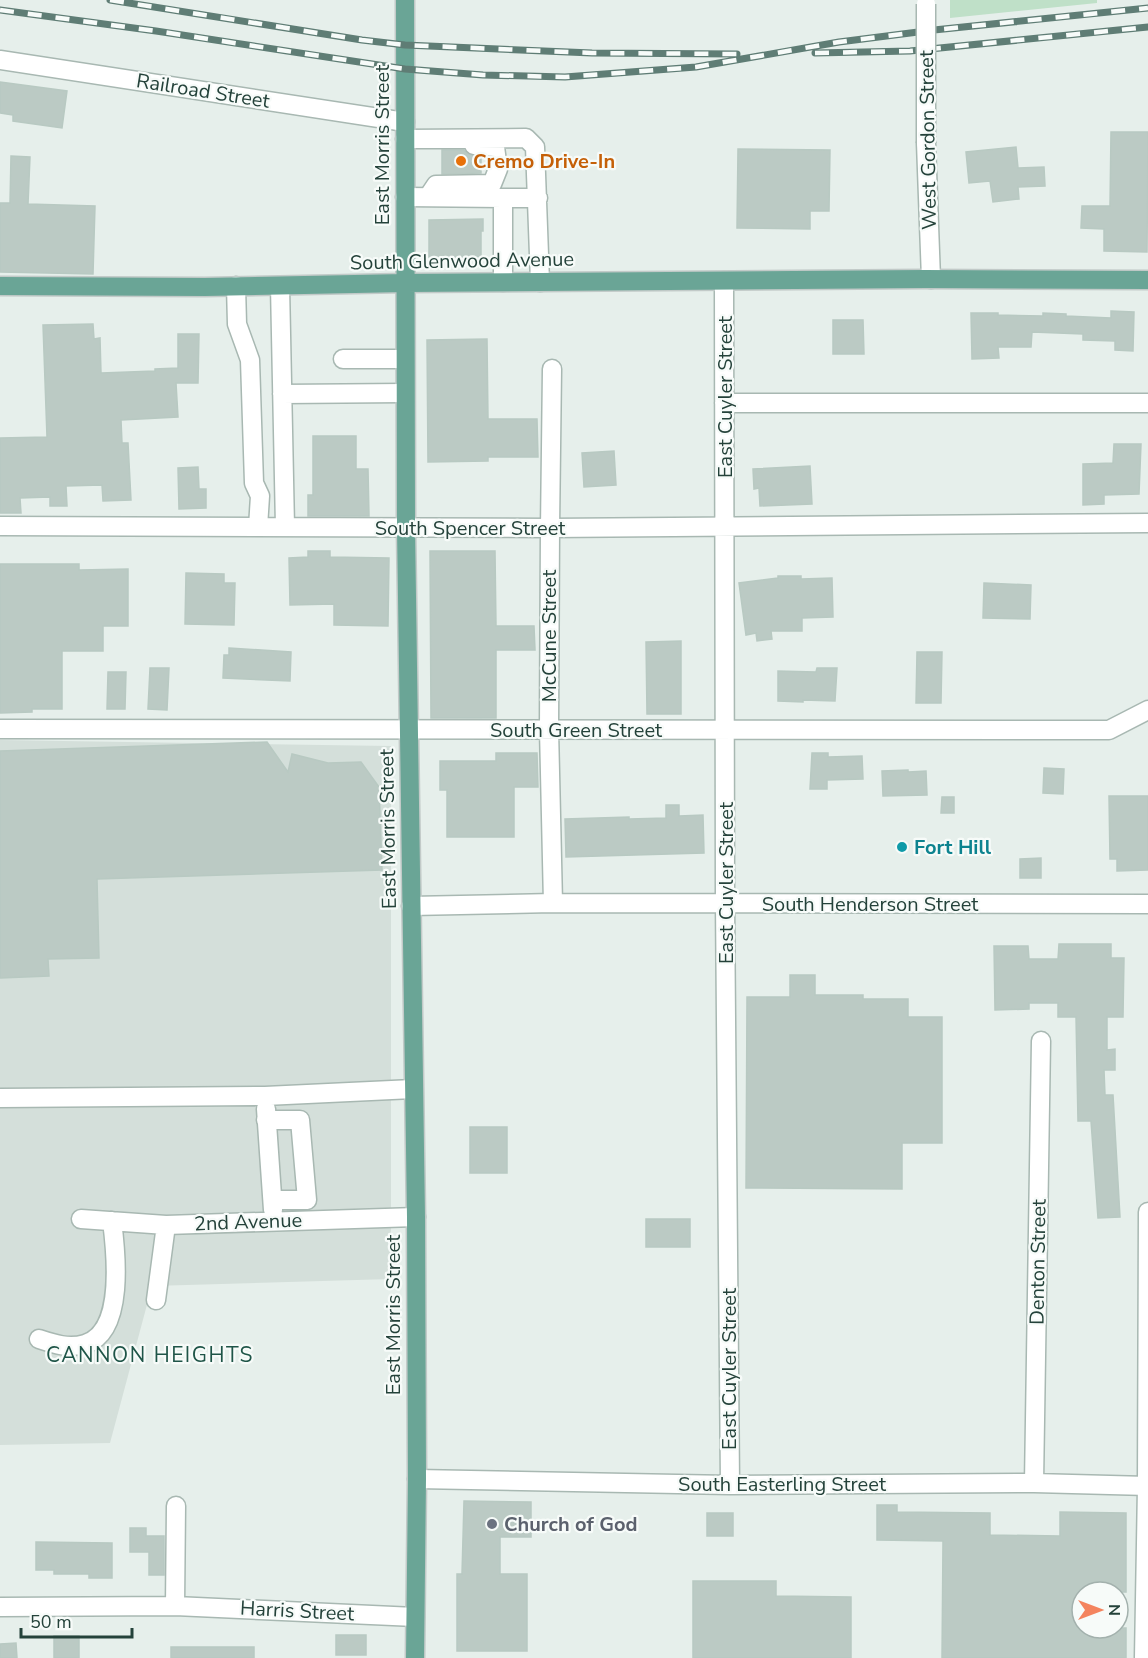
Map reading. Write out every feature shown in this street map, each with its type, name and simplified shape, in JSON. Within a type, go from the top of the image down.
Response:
[{"type":"main road","name":"East Morris Street","points":[[405,0],[406,528],[416,1217],[415,1658]]},
{"type":"main road","name":"South Glenwood Avenue","points":[[0,286],[928,279],[1148,280]]},
{"type":"street","name":"West Gordon Street","points":[[926,2],[928,279]]},
{"type":"street","name":"Railroad Street","points":[[0,60],[405,130],[424,139]]},
{"type":"street","points":[[424,139],[526,138],[535,147],[540,282]]},
{"type":"street","points":[[424,139],[433,145],[495,147],[498,169],[492,184],[436,184],[428,197]]},
{"type":"street","points":[[405,197],[538,198]]},
{"type":"street","points":[[503,198],[503,282]]},
{"type":"street","name":"East Cuyler Street","points":[[724,281],[725,903],[730,1485]]},
{"type":"street","points":[[280,285],[285,527]]},
{"type":"street","points":[[236,286],[237,324],[250,360],[254,483],[260,496],[258,527]]},
{"type":"street","points":[[343,359],[405,359]]},
{"type":"street","name":"McCune Street","points":[[552,369],[549,729],[553,903]]},
{"type":"street","points":[[282,394],[405,393]]},
{"type":"street","points":[[724,403],[1148,403]]},
{"type":"street","name":"South Spencer Street","points":[[0,526],[550,528],[1148,523]]},
{"type":"street","name":"South Green Street","points":[[0,729],[1109,730],[1148,710]]},
{"type":"street","name":"South Henderson Street","points":[[411,906],[553,903],[1148,904]]},
{"type":"street","name":"Denton Street","points":[[1034,1483],[1041,1041]]},
{"type":"street","points":[[0,1098],[265,1096],[413,1089]]},
{"type":"street","points":[[265,1096],[274,1221]]},
{"type":"street","points":[[266,1120],[300,1120],[307,1200],[273,1200]]},
{"type":"street","points":[[1144,1658],[1148,1486],[1148,1212]]},
{"type":"street","name":"2nd Avenue","points":[[81,1219],[166,1225],[416,1217]]},
{"type":"street","points":[[39,1340],[65,1347],[86,1344],[101,1334],[111,1313],[117,1284],[112,1221]]},
{"type":"street","points":[[156,1300],[166,1225]]},
{"type":"street","name":"South Easterling Street","points":[[417,1479],[730,1485],[1034,1483],[1148,1486]]},
{"type":"street","points":[[175,1606],[176,1506]]},
{"type":"street","name":"Harris Street","points":[[0,1607],[175,1606],[415,1617]]},
{"type":"shaded area","points":[[0,740],[391,746],[391,1279],[152,1286],[110,1443],[0,1445]]},
{"type":"green space","points":[[950,0],[1097,0],[1097,3],[950,18]]},
{"type":"building","points":[[0,82],[67,91],[62,128],[13,121],[13,115],[0,113]]},
{"type":"building","points":[[1111,132],[1148,132],[1147,252],[1104,251],[1104,229],[1081,228],[1082,206],[1110,206]]},
{"type":"building","points":[[1016,147],[1018,168],[1044,167],[1045,186],[1018,187],[1019,199],[993,202],[990,181],[969,183],[966,152]]},
{"type":"building","points":[[738,149],[830,150],[829,211],[810,211],[810,229],[737,228]]},
{"type":"building","name":"Cremo Drive-In","points":[[442,150],[464,150],[468,154],[481,157],[481,173],[442,174]]},
{"type":"building","points":[[11,156],[30,157],[28,204],[95,206],[93,274],[0,272],[0,203],[10,203]]},
{"type":"building","points":[[483,219],[481,257],[429,257],[429,220]]},
{"type":"building","points":[[1111,311],[1134,312],[1133,351],[1115,350],[1115,341],[1083,340],[1083,334],[1032,332],[1031,347],[998,347],[999,358],[972,359],[971,313],[1043,316],[1043,313],[1111,318]]},
{"type":"building","points":[[833,320],[863,320],[864,354],[833,354]]},
{"type":"building","points":[[93,324],[94,339],[100,338],[101,373],[178,368],[178,334],[199,334],[198,383],[176,383],[178,417],[121,420],[122,443],[128,443],[131,500],[103,501],[102,485],[66,486],[67,506],[50,506],[50,497],[20,498],[21,513],[0,513],[0,438],[47,437],[43,325]]},
{"type":"building","points":[[487,339],[488,419],[537,419],[538,457],[488,457],[488,461],[428,462],[427,340]]},
{"type":"building","points":[[313,436],[356,436],[356,469],[368,469],[369,516],[308,516],[308,495],[313,495]]},
{"type":"building","points":[[1114,444],[1141,444],[1139,494],[1104,495],[1104,504],[1083,505],[1083,464],[1113,463]]},
{"type":"building","points":[[614,451],[616,485],[584,487],[582,453]]},
{"type":"building","points":[[810,466],[812,504],[760,506],[759,488],[754,489],[753,469]]},
{"type":"building","points":[[198,467],[199,489],[206,489],[206,508],[179,509],[178,468]]},
{"type":"building","points":[[308,551],[330,551],[330,557],[389,558],[388,626],[334,625],[334,604],[290,605],[289,558],[308,557]]},
{"type":"building","points":[[430,551],[495,551],[496,626],[534,626],[535,650],[496,650],[496,718],[431,718]]},
{"type":"building","points":[[0,564],[79,564],[79,570],[128,569],[128,626],[103,626],[103,651],[62,651],[62,709],[32,709],[32,712],[0,713]]},
{"type":"building","points":[[186,573],[224,574],[224,583],[235,583],[234,625],[185,624]]},
{"type":"building","points":[[778,576],[801,576],[801,579],[832,578],[833,617],[802,618],[802,631],[771,631],[772,639],[757,641],[756,633],[746,635],[739,583],[778,578]]},
{"type":"building","points":[[984,583],[1031,585],[1030,619],[983,618]]},
{"type":"building","points":[[681,641],[681,714],[647,714],[646,642]]},
{"type":"building","points":[[229,648],[291,652],[290,681],[223,678],[224,655],[229,655]]},
{"type":"building","points":[[917,652],[942,652],[941,703],[916,703]]},
{"type":"building","points":[[150,668],[169,668],[167,710],[148,709]]},
{"type":"building","points":[[817,668],[837,668],[835,701],[778,701],[778,671],[816,672]]},
{"type":"building","points":[[108,672],[126,672],[125,709],[107,709]]},
{"type":"building","points":[[267,742],[288,772],[292,754],[328,763],[361,762],[379,787],[382,870],[97,879],[99,958],[48,959],[49,976],[0,978],[0,751]]},
{"type":"building","points":[[496,753],[537,753],[538,787],[514,787],[514,837],[447,837],[447,790],[440,790],[440,761],[496,761]]},
{"type":"building","points":[[812,753],[828,753],[828,757],[862,756],[863,779],[827,780],[827,789],[810,789]]},
{"type":"building","points":[[1044,768],[1064,769],[1063,794],[1043,793]]},
{"type":"building","points":[[908,770],[908,772],[926,771],[927,795],[883,796],[882,771]]},
{"type":"building","points":[[1109,796],[1148,796],[1148,870],[1117,871],[1117,859],[1110,859]]},
{"type":"building","points":[[942,797],[954,797],[954,813],[941,813]]},
{"type":"building","points":[[666,805],[679,805],[679,816],[703,815],[704,853],[566,857],[565,819],[666,818]]},
{"type":"building","points":[[1041,858],[1041,878],[1020,878],[1020,859]]},
{"type":"building","points":[[1059,944],[1111,944],[1111,958],[1124,958],[1123,1017],[1107,1017],[1107,1050],[1115,1049],[1115,1070],[1104,1070],[1105,1095],[1113,1095],[1120,1217],[1098,1218],[1091,1121],[1078,1121],[1076,1017],[1058,1017],[1058,1003],[1029,1003],[1029,1009],[995,1010],[994,946],[1028,946],[1029,959],[1058,959]]},
{"type":"building","points":[[790,975],[815,975],[815,995],[863,995],[863,999],[908,999],[908,1017],[942,1017],[942,1143],[902,1143],[902,1189],[746,1188],[747,997],[790,997]]},
{"type":"building","points":[[470,1127],[507,1127],[507,1173],[470,1173]]},
{"type":"building","points":[[646,1219],[690,1219],[690,1247],[646,1247]]},
{"type":"building","points":[[464,1501],[531,1502],[531,1537],[500,1537],[500,1574],[527,1574],[527,1651],[457,1651],[457,1574],[462,1574]]},
{"type":"building","points":[[877,1505],[897,1505],[897,1512],[990,1513],[990,1535],[1060,1536],[1060,1512],[1126,1513],[1126,1580],[1070,1580],[1070,1640],[1126,1640],[1126,1658],[942,1658],[943,1541],[877,1540]]},
{"type":"building","points":[[707,1513],[733,1513],[733,1536],[707,1536]]},
{"type":"building","points":[[130,1528],[146,1528],[146,1536],[164,1536],[164,1575],[149,1575],[149,1552],[130,1552]]},
{"type":"building","points":[[36,1542],[112,1543],[112,1578],[89,1578],[89,1574],[54,1574],[54,1570],[36,1570]]},
{"type":"building","points":[[693,1581],[776,1581],[776,1596],[851,1597],[851,1658],[693,1658]]},
{"type":"building","points":[[336,1635],[366,1635],[366,1655],[336,1655]]},
{"type":"building","points":[[54,1636],[79,1636],[79,1658],[54,1658]]},
{"type":"building","points":[[16,1643],[17,1658],[0,1658],[0,1644]]},
{"type":"building","points":[[171,1647],[254,1647],[254,1658],[171,1658]]},
{"type":"railway","points":[[110,0],[405,45],[592,53],[737,54]]},
{"type":"railway","points":[[0,10],[405,69],[483,75],[565,77],[696,67],[839,42],[1148,8]]},
{"type":"railway","points":[[815,53],[910,51],[1148,27]]},
{"type":"place","name":"Cremo Drive-In","points":[[461,161]]},
{"type":"place","name":"Fort Hill","points":[[902,847]]},
{"type":"place","name":"Church of God","points":[[492,1524]]},
{"type":"district","name":"CANNON HEIGHTS","points":[[150,1355]]}]
